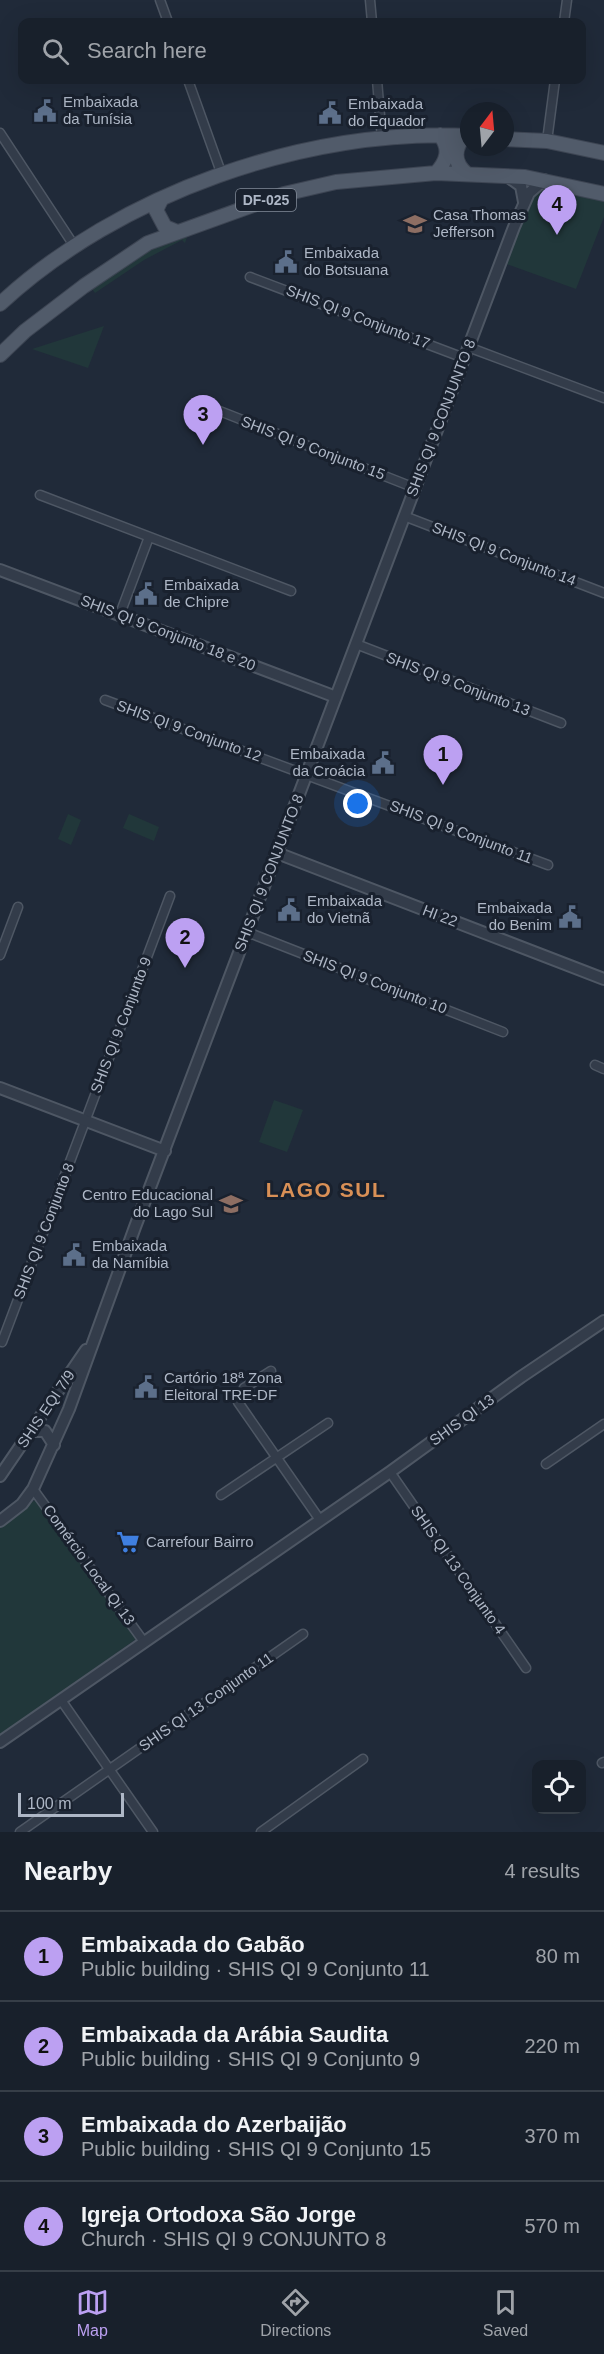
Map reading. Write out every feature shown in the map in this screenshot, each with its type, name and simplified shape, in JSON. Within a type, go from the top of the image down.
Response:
[{"type":"main road","points":[[436,173],[442,166],[447,153],[440,135]]},
{"type":"main road","name":"DF-025","points":[[1,302],[75,247],[135,211],[222,175],[282,156],[329,146],[382,139],[460,136]]},
{"type":"main road","points":[[514,139],[547,141],[604,153]]},
{"type":"main road","points":[[460,144],[457,148],[457,164],[466,173]]},
{"type":"main road","name":"DF-025","points":[[0,355],[25,331],[84,286],[148,243],[284,194],[336,182],[436,173],[466,173],[544,180],[604,194]]},
{"type":"main road","points":[[160,200],[156,210],[161,222],[177,232]]},
{"type":"main road","points":[[135,211],[146,215],[153,226],[148,243]]},
{"type":"street","points":[[160,0],[167,18]]},
{"type":"street","points":[[370,0],[372,18]]},
{"type":"street","points":[[565,18],[567,0]]},
{"type":"street","points":[[189,84],[222,175]]},
{"type":"street","points":[[377,84],[382,139]]},
{"type":"street","points":[[547,141],[554,84]]},
{"type":"street","points":[[0,133],[75,247]]},
{"type":"street","points":[[504,175],[521,186],[524,202]]},
{"type":"street","points":[[524,202],[534,187],[544,180]]},
{"type":"street","name":"SHIS QI 9 CONJUNTO 8","points":[[92,1342],[524,202]]},
{"type":"street","name":"SHIS QI 9 Conjunto 17","points":[[250,277],[604,399]]},
{"type":"street","name":"SHIS QI 9 Conjunto 15","points":[[212,408],[415,488]]},
{"type":"street","points":[[40,495],[291,591]]},
{"type":"street","name":"SHIS QI 9 Conjunto 14","points":[[405,516],[604,593]]},
{"type":"street","points":[[120,614],[149,537]]},
{"type":"street","name":"SHIS QI 9 Conjunto 18 e 20","points":[[0,570],[336,697]]},
{"type":"street","name":"SHIS QI 9 Conjunto 13","points":[[356,644],[561,723]]},
{"type":"street","name":"SHIS QI 9 Conjunto 12","points":[[105,700],[307,774]]},
{"type":"street","name":"SHIS QI 9 Conjunto 11","points":[[307,774],[548,865]]},
{"type":"street","name":"HI 22","points":[[277,853],[604,979]]},
{"type":"street","name":"SHIS QI 9 Conjunto 9","points":[[85,1120],[170,896]]},
{"type":"street","points":[[0,955],[18,907]]},
{"type":"street","name":"SHIS QI 9 Conjunto 10","points":[[247,932],[503,1032]]},
{"type":"street","points":[[0,1088],[165,1151]]},
{"type":"street","name":"SHIS QI 9 Conjunto 8","points":[[2,1341],[85,1120]]},
{"type":"street","name":"SHIS QI 13","points":[[0,1742],[390,1472],[604,1320]]},
{"type":"street","points":[[0,1521],[22,1504],[33,1489],[54,1445],[86,1365],[92,1342]]},
{"type":"street","name":"SHIS EQI 7/9","points":[[0,1476],[92,1342]]},
{"type":"street","points":[[271,1371],[244,1388],[238,1402],[320,1520]]},
{"type":"street","points":[[221,1495],[328,1423]]},
{"type":"street","points":[[546,1464],[604,1424]]},
{"type":"street","points":[[33,1431],[45,1431],[54,1445]]},
{"type":"street","name":"SHIS QI 13 Conjunto 4","points":[[390,1472],[526,1668]]},
{"type":"street","name":"Comércio Local Qi 13","points":[[33,1489],[144,1642]]},
{"type":"street","name":"SHIS QI 13 Conjunto 11","points":[[20,1832],[303,1634]]},
{"type":"street","points":[[61,1700],[153,1832]]},
{"type":"street","points":[[261,1832],[363,1759]]},
{"type":"green space","points":[[538,184],[604,199],[604,217],[576,289],[501,262]]},
{"type":"green space","points":[[185,234],[187,237],[185,243],[182,240],[144,260],[95,293],[90,286],[139,256]]},
{"type":"green space","points":[[104,326],[88,368],[32,349]]},
{"type":"green space","points":[[68,814],[81,820],[71,845],[58,839]]},
{"type":"green space","points":[[129,814],[159,827],[154,841],[123,828]]},
{"type":"green space","points":[[274,1100],[303,1110],[287,1152],[259,1142]]},
{"type":"green space","points":[[35,1500],[136,1639],[0,1737],[0,1525]]},
{"type":"place","name":"Embaixada da Tunísia","points":[[45,111]]},
{"type":"place","name":"Embaixada do Equador","points":[[330,113]]},
{"type":"place","name":"Casa Thomas Jefferson","points":[[415,224]]},
{"type":"place","name":"Igreja Ortodoxa São Jorge","points":[[557,235]]},
{"type":"place","name":"Embaixada do Botsuana","points":[[286,262]]},
{"type":"place","name":"Embaixada do Azerbaijão","points":[[203,445]]},
{"type":"place","name":"Embaixada de Chipre","points":[[146,594]]},
{"type":"place","name":"Embaixada da Croácia","points":[[383,763]]},
{"type":"place","name":"Embaixada do Gabão","points":[[443,785]]},
{"type":"place","name":"Embaixada do Vietnã","points":[[289,910]]},
{"type":"place","name":"Embaixada do Benim","points":[[570,917]]},
{"type":"place","name":"Embaixada da Arábia Saudita","points":[[185,968]]},
{"type":"place","name":"Centro Educacional do Lago Sul","points":[[231,1204]]},
{"type":"place","name":"Embaixada da Namíbia","points":[[74,1255]]},
{"type":"place","name":"Cartório 18ª Zona Eleitoral TRE-DF","points":[[146,1387]]},
{"type":"place","name":"Carrefour Bairro","points":[[128,1542]]},
{"type":"district","name":"LAGO SUL","points":[[326,1190]]}]
